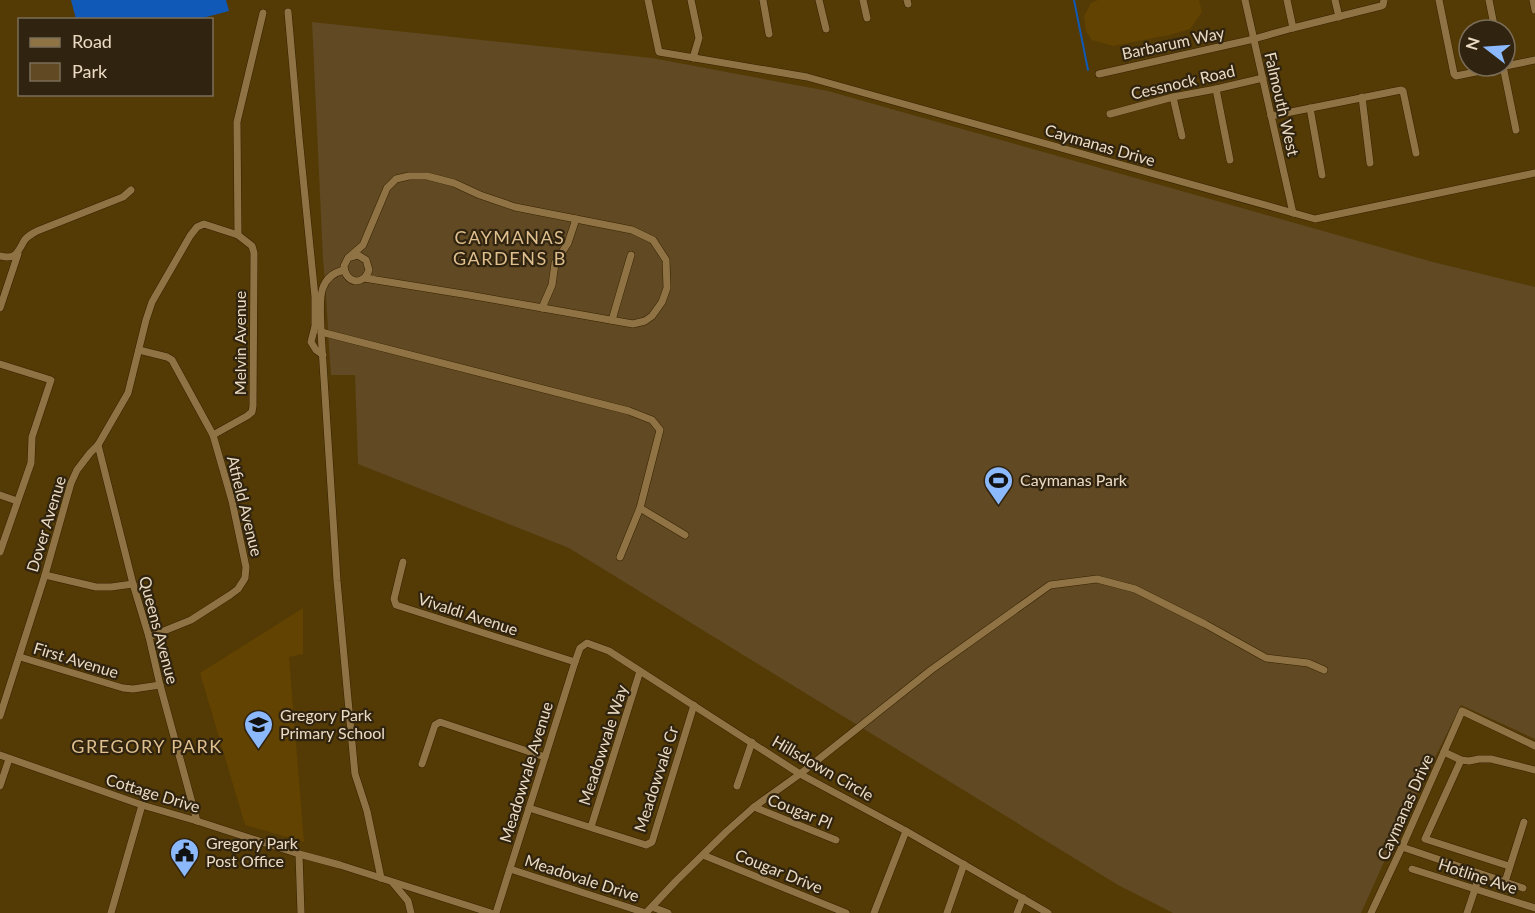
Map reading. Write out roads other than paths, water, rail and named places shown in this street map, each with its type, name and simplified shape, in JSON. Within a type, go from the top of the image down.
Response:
[{"type":"street","name":"Caymanas Drive","points":[[648,0],[659,52],[807,77],[1316,219],[1535,173]]},
{"type":"street","points":[[691,0],[699,38],[693,58]]},
{"type":"street","points":[[763,0],[769,34]]},
{"type":"street","points":[[819,0],[826,29]]},
{"type":"street","points":[[863,0],[867,18]]},
{"type":"street","name":"Falmouth West","points":[[1245,0],[1293,213]]},
{"type":"street","points":[[1287,0],[1293,28]]},
{"type":"street","points":[[1335,0],[1339,16]]},
{"type":"street","name":"Barbarum Way","points":[[1099,74],[1254,39],[1381,6],[1384,0]]},
{"type":"street","points":[[1439,0],[1457,76]]},
{"type":"street","points":[[1489,0],[1493,18]]},
{"type":"street","points":[[1533,0],[1535,10]]},
{"type":"street","points":[[288,12],[315,297],[315,326],[311,342],[323,355]]},
{"type":"street","points":[[238,236],[237,122],[263,13]]},
{"type":"street","points":[[1517,64],[1535,60]]},
{"type":"street","name":"Cessnock Road","points":[[1110,114],[1173,97],[1263,78]]},
{"type":"street","points":[[1505,78],[1516,130]]},
{"type":"street","points":[[1216,89],[1230,160]]},
{"type":"street","points":[[1271,116],[1399,89],[1403,91],[1416,153]]},
{"type":"street","points":[[1173,97],[1182,136]]},
{"type":"street","points":[[1362,97],[1370,163]]},
{"type":"street","points":[[1310,108],[1322,175]]},
{"type":"street","points":[[348,258],[358,255],[366,260],[369,270],[364,278],[359,281],[349,279],[344,266],[348,258],[363,245],[387,188],[396,179],[427,176],[454,183],[515,207],[644,234],[653,240],[666,260],[666,288],[662,302],[652,316],[645,321],[633,324],[364,278]]},
{"type":"street","points":[[0,308],[20,249],[28,236],[123,197],[131,190]]},
{"type":"street","points":[[542,308],[552,285],[555,263],[568,243],[576,219]]},
{"type":"street","name":"Dover Avenue","points":[[0,716],[20,657],[71,483],[77,470],[98,445],[128,393],[152,302],[197,227],[204,224],[238,236]]},
{"type":"street","name":"Melvin Avenue","points":[[213,435],[247,416],[252,412],[253,406],[254,253],[252,246],[238,236]]},
{"type":"street","points":[[0,256],[7,258],[13,256],[20,249]]},
{"type":"street","points":[[612,320],[631,255]]},
{"type":"street","points":[[344,270],[335,272],[324,281],[321,292],[321,332],[337,581],[355,774],[367,811],[381,878]]},
{"type":"street","points":[[321,332],[628,411],[652,420],[660,430],[640,508],[620,557]]},
{"type":"street","name":"Atfield Avenue","points":[[139,350],[172,360],[213,435],[232,501],[246,567],[244,578],[238,589],[230,595],[191,620],[149,637]]},
{"type":"street","points":[[0,364],[51,380],[32,437],[31,463],[0,552]]},
{"type":"street","name":"Queens Avenue","points":[[98,445],[197,821]]},
{"type":"street","points":[[0,495],[17,501]]},
{"type":"street","points":[[640,508],[685,535]]},
{"type":"street","name":"Vivaldi Avenue","points":[[403,562],[394,599],[396,605],[575,662]]},
{"type":"street","points":[[45,574],[96,587],[133,584]]},
{"type":"street","points":[[648,911],[676,881],[754,807],[800,774],[931,670],[1050,585],[1097,579],[1136,589],[1266,658],[1308,663],[1324,670]]},
{"type":"street","name":"Meadowvale Avenue","points":[[496,913],[575,662],[580,648],[587,643]]},
{"type":"street","name":"Hillsdown Circle","points":[[587,643],[609,651],[800,774],[906,831],[1047,913]]},
{"type":"street","name":"First Avenue","points":[[20,657],[123,688],[160,686]]},
{"type":"street","name":"Meadowvale Way","points":[[591,827],[640,671]]},
{"type":"street","name":"Meadowvale Cr","points":[[529,807],[646,845],[652,842],[694,705]]},
{"type":"street","name":"Caymanas Drive","points":[[1371,913],[1462,711],[1535,746]]},
{"type":"street","points":[[422,764],[435,725],[440,722],[545,757]]},
{"type":"street","points":[[737,786],[752,742]]},
{"type":"street","points":[[1444,752],[1461,760],[1491,759],[1535,770]]},
{"type":"street","name":"Cottage Drive","points":[[0,755],[142,805],[490,913]]},
{"type":"street","points":[[0,786],[9,759]]},
{"type":"street","points":[[1461,760],[1425,839],[1509,866]]},
{"type":"street","points":[[111,913],[142,805]]},
{"type":"street","name":"Cougar Pl","points":[[754,807],[836,840]]},
{"type":"street","points":[[1505,882],[1524,822]]},
{"type":"street","points":[[874,913],[906,831]]},
{"type":"street","points":[[1402,847],[1523,888]]},
{"type":"street","points":[[298,854],[301,913]]},
{"type":"street","name":"Cougar Drive","points":[[703,855],[846,913]]},
{"type":"street","points":[[947,913],[964,864]]},
{"type":"street","name":"Meadovale Drive","points":[[510,869],[648,911],[668,913]]},
{"type":"street","name":"Hotline Ave","points":[[1412,869],[1535,909]]},
{"type":"street","points":[[1467,913],[1480,874]]},
{"type":"street","points":[[392,881],[408,901],[411,913]]},
{"type":"street","points":[[1017,913],[1023,898]]},
{"type":"water","points":[[71,0],[226,0],[229,11],[203,18],[76,18]]},
{"type":"waterway","points":[[1074,0],[1088,70]]},
{"type":"place","name":"Caymanas Park","points":[[999,506]]},
{"type":"place","name":"Gregory Park Primary School","points":[[259,750]]},
{"type":"place","name":"Gregory Park Post Office","points":[[185,878]]},
{"type":"district","name":"CAYMANAS GARDENS B","points":[[510,248]]},
{"type":"district","name":"GREGORY PARK","points":[[147,747]]}]
